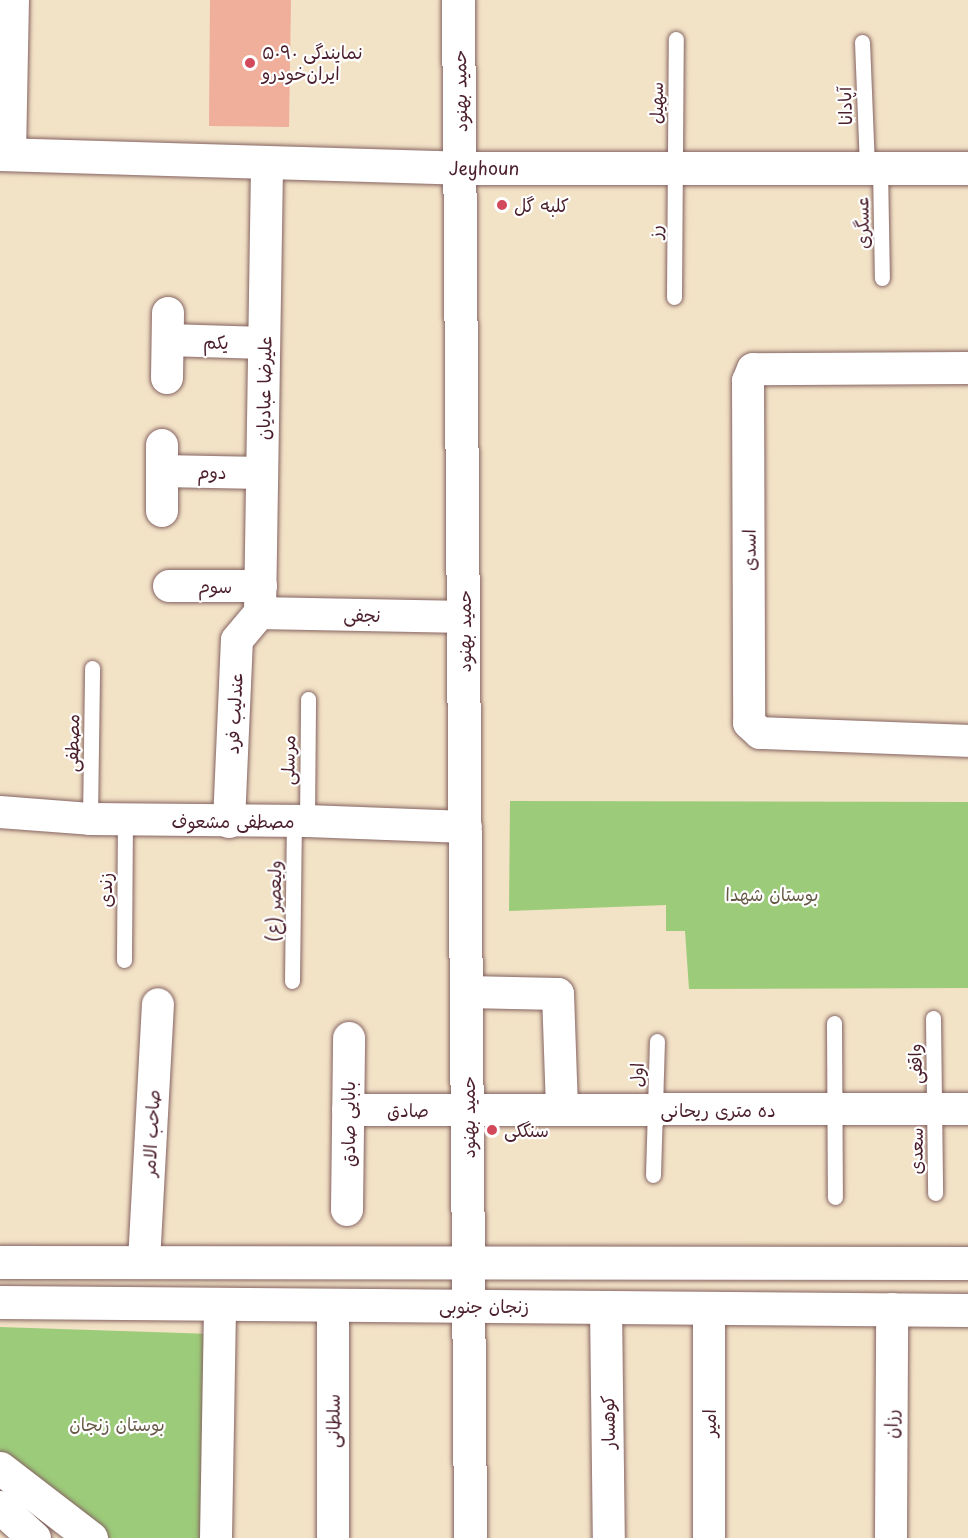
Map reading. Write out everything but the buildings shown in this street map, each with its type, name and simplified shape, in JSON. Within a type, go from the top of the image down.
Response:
[{"type":"main road","name":"حمید بهنود","points":[[458,0],[469,1306]]},
{"type":"main road","name":"Jeyhoun","points":[[5,154],[461,168],[968,168]]},
{"type":"main road","points":[[0,1262],[968,1263]]},
{"type":"main road","name":"زنجان جنوبی","points":[[0,1302],[968,1310]]},
{"type":"main road","points":[[469,1306],[470,1538]]},
{"type":"main road","points":[[0,1468],[90,1538]]},
{"type":"main road","points":[[0,1507],[34,1538]]},
{"type":"street","points":[[5,154],[13,0]]},
{"type":"street","name":"علیرضا عبادیان","points":[[261,599],[267,163]]},
{"type":"street","name":"یکم","points":[[167,378],[168,326],[264,344]]},
{"type":"street","name":"اسدی","points":[[968,368],[753,369],[748,381],[749,723],[760,733],[968,741]]},
{"type":"street","name":"دوم","points":[[162,511],[162,458],[262,473]]},
{"type":"street","name":"سوم","points":[[169,586],[261,599]]},
{"type":"street","name":"نجفی","points":[[261,599],[464,617]]},
{"type":"street","name":"عندلیب فرد","points":[[229,822],[237,640],[261,599]]},
{"type":"street","name":"مصطفی مشعوف","points":[[0,812],[90,819],[301,821],[466,827]]},
{"type":"street","points":[[467,992],[558,994],[562,1110]]},
{"type":"street","name":"صاحب الامر","points":[[144,1262],[158,1004]]},
{"type":"street","name":"بابایی صادق","points":[[347,1210],[349,1038]]},
{"type":"street","name":"ده متری ریحانی","points":[[468,1111],[968,1109]]},
{"type":"street","name":"صادق","points":[[348,1110],[468,1111]]},
{"type":"street","points":[[216,1538],[220,1304]]},
{"type":"street","name":"سلطانی","points":[[333,1305],[333,1538]]},
{"type":"street","name":"کوهسار","points":[[606,1307],[609,1538]]},
{"type":"street","name":"امیر","points":[[709,1308],[709,1538]]},
{"type":"street","name":"رزان","points":[[891,1538],[892,1309]]},
{"type":"lane","name":"سهیل","points":[[676,39],[676,168]]},
{"type":"lane","name":"آپادانا","points":[[861,42],[873,168]]},
{"type":"lane","name":"رز","points":[[674,297],[676,168]]},
{"type":"lane","name":"عسگری","points":[[873,168],[882,278]]},
{"type":"lane","name":"مصطفی","points":[[90,819],[92,668]]},
{"type":"lane","name":"مرسلی","points":[[301,821],[309,699]]},
{"type":"lane","name":"زندی","points":[[124,960],[125,820]]},
{"type":"lane","name":"ولیعصر (ع)","points":[[292,981],[301,821]]},
{"type":"lane","name":"واقفی","points":[[933,1018],[936,1109]]},
{"type":"lane","points":[[834,1023],[836,1197]]},
{"type":"lane","name":"اول","points":[[653,1175],[657,1041]]},
{"type":"lane","name":"سعدی","points":[[935,1193],[936,1109]]},
{"type":"green space","name":"بوستان شهدا","points":[[510,801],[968,802],[968,988],[689,989],[685,931],[666,931],[666,905],[509,911]]},
{"type":"green space","name":"بوستان زنجان","points":[[0,1327],[212,1334],[210,1538],[109,1538],[27,1470],[0,1452]]},
{"type":"place","name":"نمایندگی ۵۰۹۰ ایران‌خودرو","points":[[250,63]]},
{"type":"place","name":"کلبه گل","points":[[502,205]]},
{"type":"place","name":"سنگکی","points":[[492,1130]]}]
